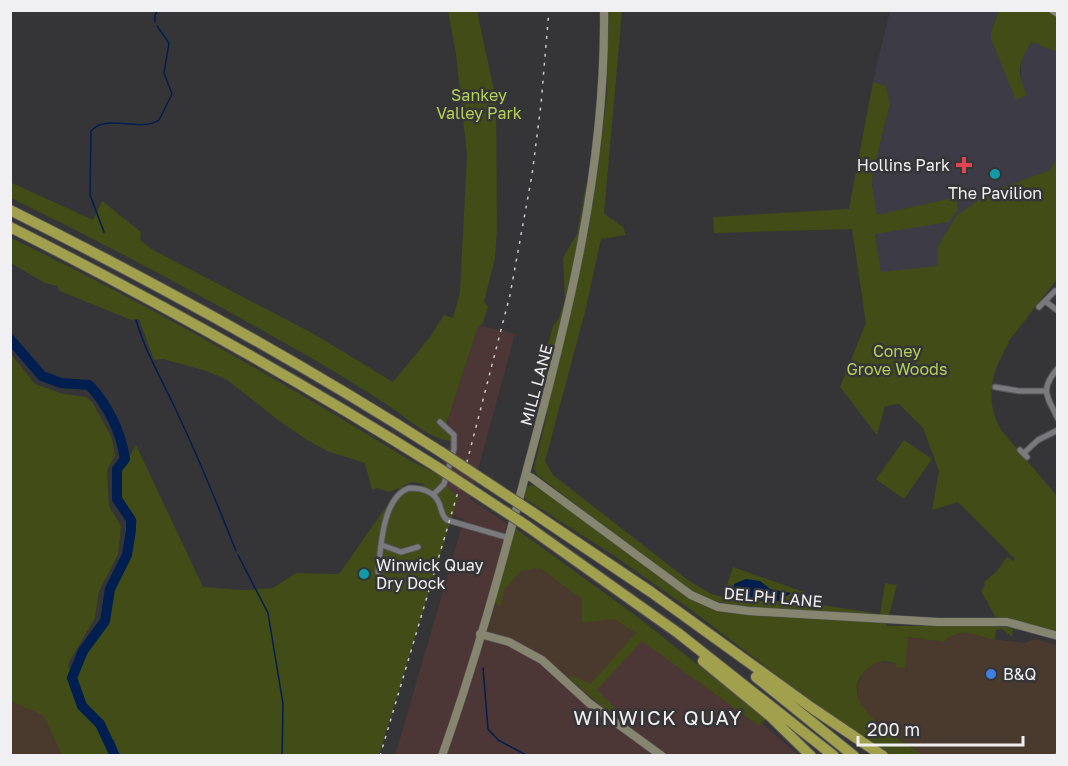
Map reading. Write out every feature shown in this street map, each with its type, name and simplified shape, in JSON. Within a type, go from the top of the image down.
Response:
[{"type":"highway","points":[[10,210],[231,325],[331,383],[441,452],[586,548],[883,756]]},
{"type":"highway","points":[[10,228],[101,273],[211,332],[437,466],[527,526],[678,633],[834,756]]},
{"type":"highway","points":[[586,548],[682,620],[854,756]]},
{"type":"highway","points":[[579,563],[770,716],[811,756]]},
{"type":"street","name":"MILL LANE","points":[[442,756],[509,538],[572,295],[589,206],[602,101],[604,10]]},
{"type":"street","points":[[1053,10],[1058,13]]},
{"type":"street","points":[[1039,307],[1054,291]]},
{"type":"street","points":[[1045,301],[1058,311]]},
{"type":"street","points":[[1058,368],[1047,382],[1045,391],[1058,419]]},
{"type":"street","points":[[995,387],[1019,391],[1045,391]]},
{"type":"street","points":[[433,495],[444,484],[454,450],[454,435],[440,422]]},
{"type":"street","points":[[1024,454],[1038,440],[1058,430]]},
{"type":"street","name":"DELPH LANE","points":[[526,475],[532,477],[683,590],[718,607],[902,620],[1007,622],[1058,636]]},
{"type":"street","points":[[378,572],[389,511],[398,494],[409,488],[433,495],[437,499],[443,518],[447,520],[509,538]]},
{"type":"street","points":[[382,545],[400,552],[418,547]]},
{"type":"street","points":[[480,634],[509,642],[537,657],[589,703],[662,756]]},
{"type":"shaded area","name":"Hollins Park","points":[[890,11],[999,11],[991,31],[991,39],[1015,94],[1021,83],[1021,57],[1033,42],[1057,52],[1057,161],[1050,170],[990,192],[941,310],[887,318],[875,234],[877,215],[872,185],[873,172],[890,103],[886,86],[873,82]]},
{"type":"shaded area","points":[[479,325],[515,334],[470,499],[508,524],[503,539],[514,542],[486,634],[521,647],[584,697],[645,629],[756,718],[798,755],[395,756],[464,519],[444,512],[434,492],[450,444],[448,417]]},
{"type":"shaded area","points":[[517,534],[645,629],[584,698],[486,634]]},
{"type":"shaded area","points":[[970,632],[984,638],[1025,643],[1034,639],[1057,645],[1057,755],[923,755],[868,716],[859,703],[857,687],[862,674],[873,664],[897,663],[896,667],[908,637],[945,642],[953,634]]},
{"type":"shaded area","points":[[10,701],[45,715],[64,755],[11,755]]},
{"type":"green space","name":"Sankey Valley Park","points":[[448,11],[477,11],[496,100],[497,229],[495,258],[484,302],[488,307],[483,323],[478,327],[446,425],[452,430],[452,441],[435,437],[419,428],[381,400],[320,363],[206,299],[11,198],[10,182],[93,220],[102,201],[141,232],[140,240],[153,250],[314,334],[393,382],[430,337],[444,315],[453,318],[460,292],[467,155],[456,54]]},
{"type":"green space","points":[[608,11],[622,11],[604,214],[623,227],[626,235],[601,239],[585,312],[545,461],[553,475],[688,580],[711,594],[723,597],[733,567],[804,592],[796,601],[880,614],[885,583],[897,585],[886,626],[1013,628],[1012,637],[1002,629],[996,630],[995,640],[965,633],[953,635],[945,642],[908,637],[905,667],[896,668],[896,663],[884,662],[877,663],[866,670],[858,682],[857,695],[863,707],[886,730],[923,755],[891,755],[836,720],[694,612],[613,555],[524,498],[527,486],[535,485],[552,495],[692,599],[711,608],[733,612],[728,604],[706,599],[681,584],[537,475],[534,468],[547,415],[544,397],[557,352],[547,349],[553,326],[559,318],[565,299],[563,258],[577,234],[586,184],[597,174],[607,95]]},
{"type":"green space","points":[[999,11],[1048,11],[1057,18],[1057,52],[1032,42],[1020,67],[1021,80],[1027,95],[1016,100],[991,39],[991,31]]},
{"type":"green space","name":"Coney Grove Woods","points":[[873,82],[886,86],[890,103],[873,172],[872,185],[877,215],[956,197],[958,210],[948,222],[875,234],[881,272],[938,266],[937,248],[956,216],[990,192],[1050,170],[1057,161],[1057,279],[1008,342],[994,375],[991,397],[1001,430],[1057,496],[1057,633],[996,618],[981,591],[985,585],[984,582],[997,571],[1007,557],[1013,561],[1015,559],[958,502],[932,510],[939,471],[923,428],[899,404],[885,406],[877,435],[840,387],[866,323],[852,229],[714,233],[713,217],[849,209]]},
{"type":"green space","points":[[11,238],[163,316],[411,461],[444,477],[444,484],[458,497],[379,755],[119,755],[114,739],[108,746],[110,751],[116,751],[117,755],[62,755],[44,716],[11,701],[10,353],[35,384],[63,394],[86,397],[92,402],[112,438],[115,456],[107,470],[109,506],[121,526],[118,555],[99,591],[95,618],[68,664],[74,690],[98,728],[107,727],[86,703],[76,678],[89,649],[108,623],[114,588],[131,556],[137,521],[121,498],[122,469],[136,445],[203,587],[243,590],[273,588],[296,573],[339,574],[400,487],[389,492],[377,488],[372,490],[365,463],[327,451],[309,441],[226,379],[163,359],[154,360],[139,319],[131,320],[60,291],[57,286],[45,283],[11,263]],"holes":[[[415,482],[426,485],[400,487]]]},
{"type":"green space","points":[[904,440],[932,459],[904,499],[876,479]]},
{"type":"green space","points":[[515,528],[639,618],[766,719],[759,726],[642,641],[597,690],[615,708],[610,713],[569,678],[571,675],[590,684],[636,633],[614,619],[582,623],[582,599],[540,568],[521,571],[504,590],[500,607],[495,602]]},
{"type":"water","points":[[746,579],[760,581],[770,589],[791,593],[779,601],[741,600],[733,592],[734,584]]},
{"type":"waterway","points":[[155,22],[158,10]]},
{"type":"waterway","points":[[104,232],[90,195],[91,131],[106,124],[143,125],[159,120],[172,94],[164,73],[169,43],[157,26]]},
{"type":"waterway","points":[[136,320],[236,551]]},
{"type":"waterway","points":[[10,339],[42,376],[61,383],[89,385],[108,410],[123,449],[125,459],[117,469],[117,499],[131,520],[127,555],[110,589],[105,621],[83,651],[72,678],[82,706],[100,724],[115,756]]},
{"type":"waterway","points":[[238,555],[268,613],[283,704],[282,756]]},
{"type":"waterway","points":[[483,668],[488,729],[498,740],[528,756]]},
{"type":"railway","points":[[380,756],[468,458],[510,295],[532,175],[549,10]]},
{"type":"place","name":"Hollins Park","points":[[964,165]]},
{"type":"place","name":"The Pavilion","points":[[995,174]]},
{"type":"place","name":"Winwick Quay Dry Dock","points":[[364,574]]},
{"type":"place","name":"B&Q","points":[[991,674]]},
{"type":"district","name":"WINWICK QUAY","points":[[658,718]]}]
